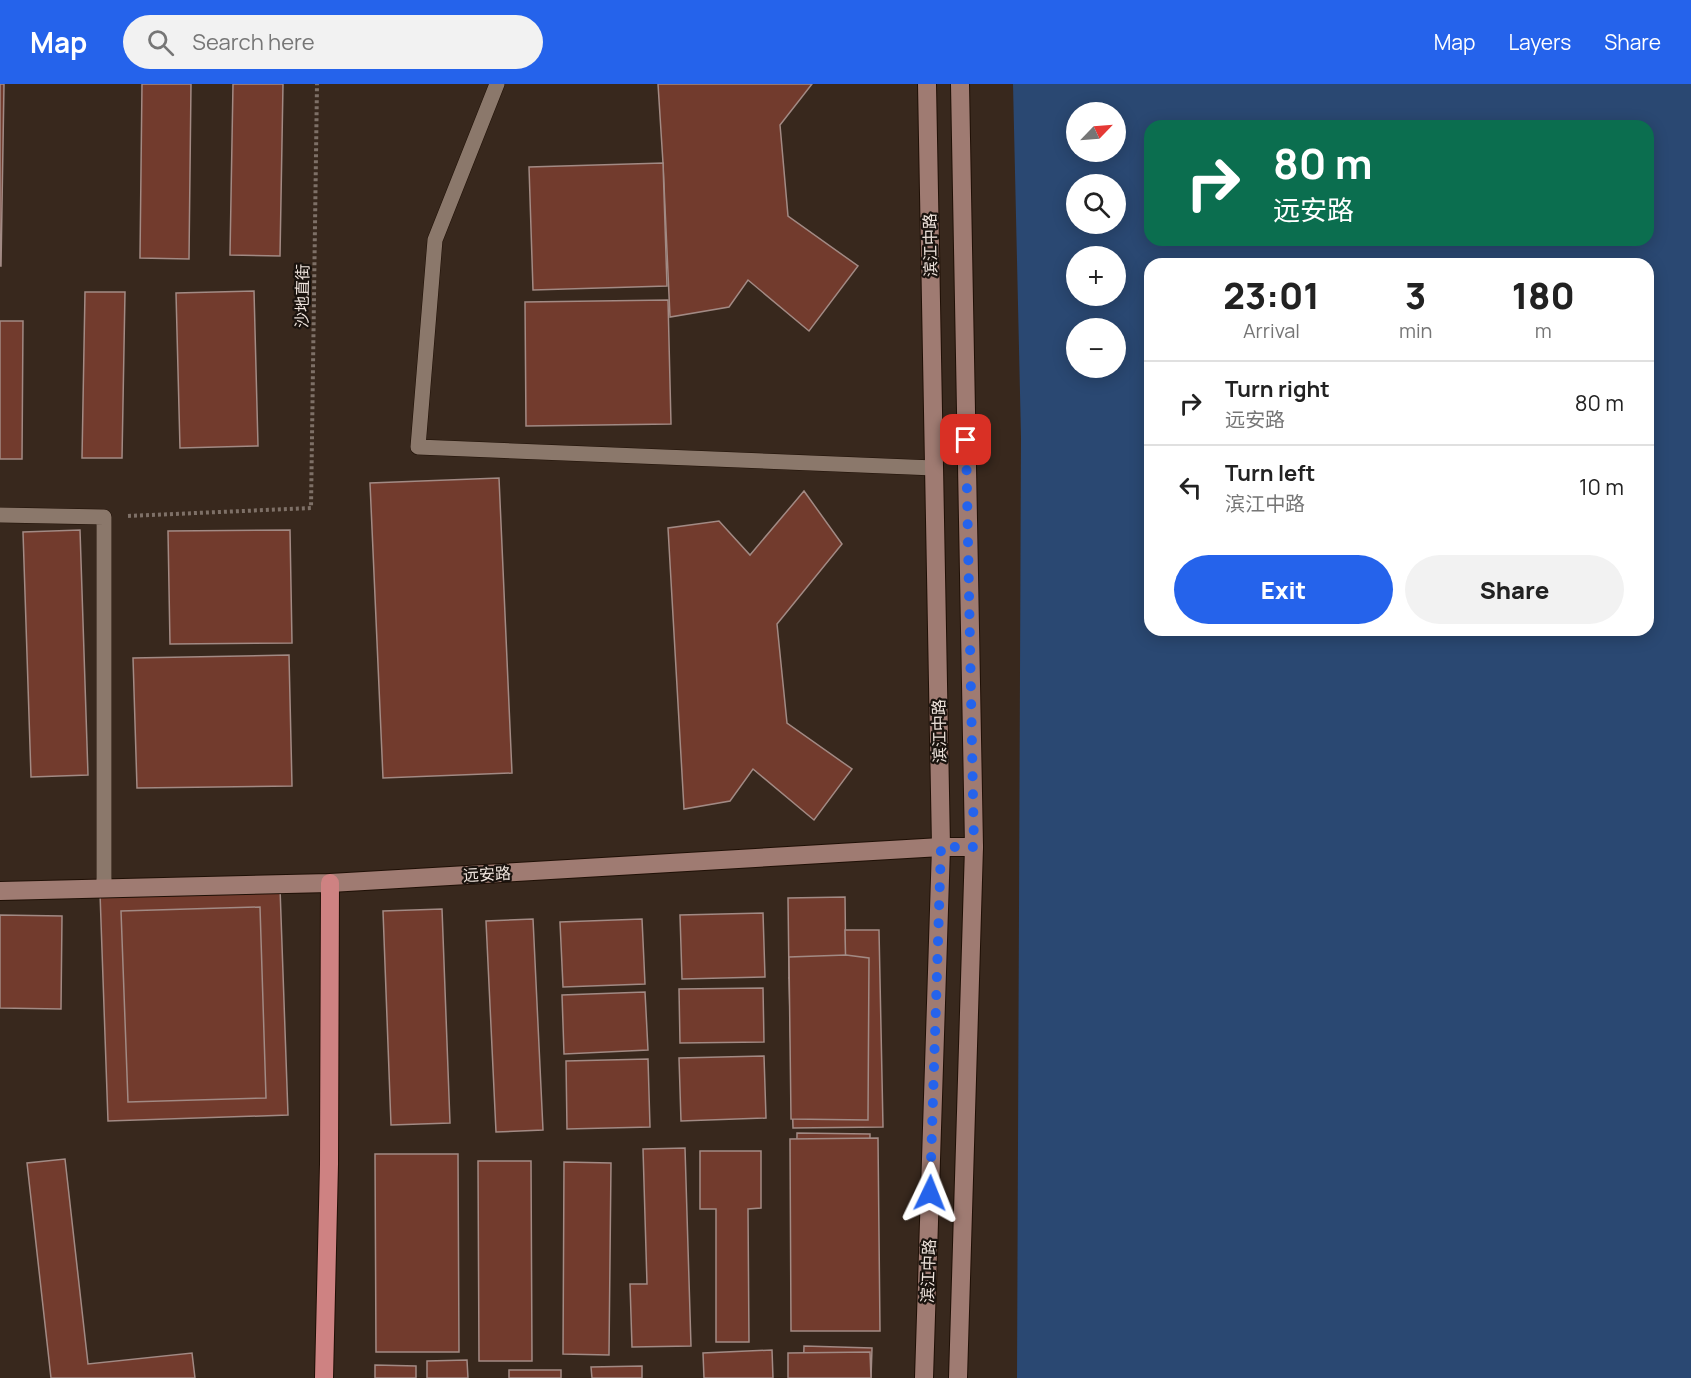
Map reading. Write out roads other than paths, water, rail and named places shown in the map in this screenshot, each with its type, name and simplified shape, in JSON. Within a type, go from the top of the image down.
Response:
[{"type":"highway","points":[[324,1378],[329,1164],[330,883]]},
{"type":"main road","name":"滨江中路","points":[[924,1378],[941,847],[927,84]]},
{"type":"main road","name":"滨江中路","points":[[958,1378],[974,847],[960,84]]},
{"type":"main road","name":"远安路","points":[[0,891],[330,883],[941,847],[974,847]]},
{"type":"lane","points":[[497,84],[435,240],[418,447],[934,468]]},
{"type":"lane","points":[[0,515],[104,517],[104,889]]},
{"type":"water","points":[[1013,84],[1691,84],[1691,1378],[1017,1378],[1021,437]]}]
